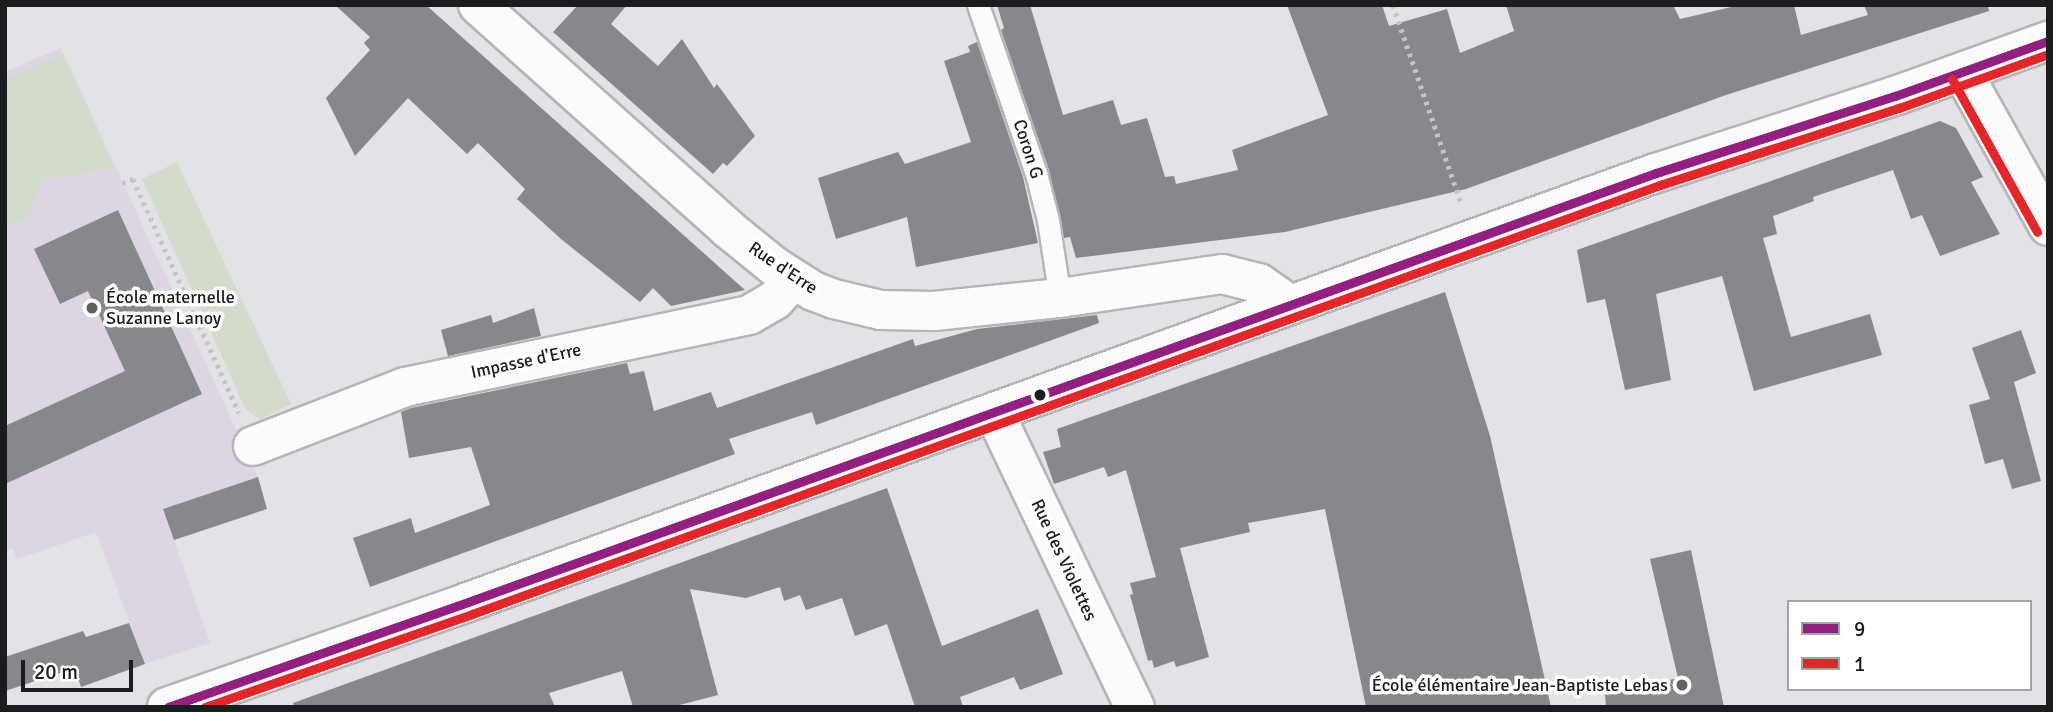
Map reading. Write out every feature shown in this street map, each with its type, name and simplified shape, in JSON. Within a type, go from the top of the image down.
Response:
[{"type":"street","name":"Rue d'Erre","points":[[478,5],[727,228],[794,279],[834,299],[881,310],[909,312],[1060,298],[1222,274],[1259,283],[1290,305]]},
{"type":"street","points":[[167,707],[1656,173],[1963,73],[2048,41]]},
{"type":"street","points":[[1963,73],[2048,226]]},
{"type":"street","name":"Impasse d'Erre","points":[[253,446],[416,384],[749,315],[775,300],[794,279]]},
{"type":"street","name":"Rue des Violettes","points":[[994,412],[1135,707]]},
{"type":"lane","name":"Coron G","points":[[978,5],[1036,173],[1048,220],[1060,298]]},
{"type":"path","points":[[1393,5],[1474,238]]},
{"type":"path","points":[[122,183],[133,179],[253,446]]},
{"type":"shaded area","name":"École maternelle Suzanne Lanoy","points":[[61,48],[258,477],[163,509],[210,643],[145,664],[96,532],[17,559],[13,549],[5,551],[5,72]]},
{"type":"green space","points":[[63,54],[115,168],[42,179],[28,217],[5,228],[5,79]]},
{"type":"green space","points":[[177,162],[291,404],[260,420],[245,408],[142,179]]},
{"type":"building","points":[[335,5],[426,5],[745,290],[671,306],[653,288],[640,302],[561,239],[517,199],[525,189],[478,143],[467,154],[408,98],[355,156],[326,98],[370,50],[364,43],[370,37]]},
{"type":"building","points":[[578,5],[627,5],[611,24],[658,66],[682,39],[714,88],[717,84],[755,136],[727,166],[723,163],[713,174],[553,32]]},
{"type":"building","points":[[997,5],[1030,5],[1063,115],[1113,100],[1121,125],[1147,118],[1165,177],[1174,176],[1176,184],[1238,170],[1232,150],[1328,115],[1287,5],[1382,5],[1389,26],[1447,9],[1460,53],[1514,31],[1506,5],[1673,5],[1680,19],[1740,5],[1794,5],[1801,35],[1868,15],[1864,5],[1988,5],[1989,11],[1726,95],[1466,189],[1285,232],[1076,258],[1070,237],[1064,238],[1049,170],[1001,30],[1004,28]]},
{"type":"building","points":[[977,42],[1023,177],[1038,243],[916,267],[907,217],[836,239],[818,178],[898,152],[905,164],[971,142],[944,61],[970,52],[968,46]]},
{"type":"building","points":[[1940,121],[1956,128],[1983,177],[1971,182],[2000,234],[1940,256],[1922,215],[1911,219],[1893,170],[1813,197],[1814,201],[1773,216],[1777,234],[1763,238],[1791,337],[1870,314],[1882,355],[1754,391],[1722,276],[1656,294],[1671,380],[1625,390],[1605,299],[1587,303],[1577,250]]},
{"type":"building","points":[[118,210],[202,394],[5,484],[5,426],[125,371],[88,291],[60,304],[34,249]]},
{"type":"building","points":[[1445,292],[1490,436],[1551,707],[1366,707],[1325,509],[1248,523],[1250,532],[1180,548],[1209,657],[1176,667],[1174,661],[1154,668],[1152,660],[1148,661],[1130,595],[1133,594],[1130,583],[1156,577],[1126,470],[1108,477],[1104,467],[1054,484],[1043,452],[1061,447],[1057,429]]},
{"type":"building","points":[[534,308],[541,336],[448,356],[441,330],[491,315],[493,323]]},
{"type":"building","points":[[1097,315],[1099,323],[816,425],[812,412],[729,439],[735,454],[370,587],[353,538],[411,518],[415,533],[490,505],[471,447],[409,458],[401,412],[411,408],[627,363],[630,374],[644,371],[654,411],[711,392],[717,408],[913,339],[915,346],[977,329]]},
{"type":"building","points":[[2021,330],[2036,373],[2014,382],[2041,481],[2012,489],[2003,459],[1985,464],[1969,405],[1990,399],[1972,348]]},
{"type":"building","points":[[258,477],[267,509],[174,540],[163,509]]},
{"type":"building","points":[[887,488],[942,646],[1038,609],[1063,674],[1020,690],[1014,677],[960,697],[963,707],[915,707],[887,624],[855,636],[842,598],[806,610],[800,595],[784,601],[780,587],[746,598],[690,589],[718,695],[672,707],[633,707],[622,671],[549,693],[555,707],[294,707],[293,703]]},
{"type":"building","points":[[1691,550],[1724,707],[1606,707],[1605,695],[1678,678],[1650,559]]},
{"type":"building","points":[[129,623],[145,664],[81,687],[75,668],[5,691],[5,657],[83,631],[86,637]]},
{"type":"transit line","name":"9","points":[[168,707],[468,602],[1656,173],[1895,96],[2048,41]]},
{"type":"transit line","name":"1","points":[[205,707],[472,614],[1660,185],[1899,108],[2048,54]]},
{"type":"transit line","name":"1","points":[[1952,79],[2037,232]]},
{"type":"place","name":"École maternelle Suzanne Lanoy","points":[[92,308]]},
{"type":"place","name":"École élémentaire Jean-Baptiste Lebas","points":[[1682,685]]}]
